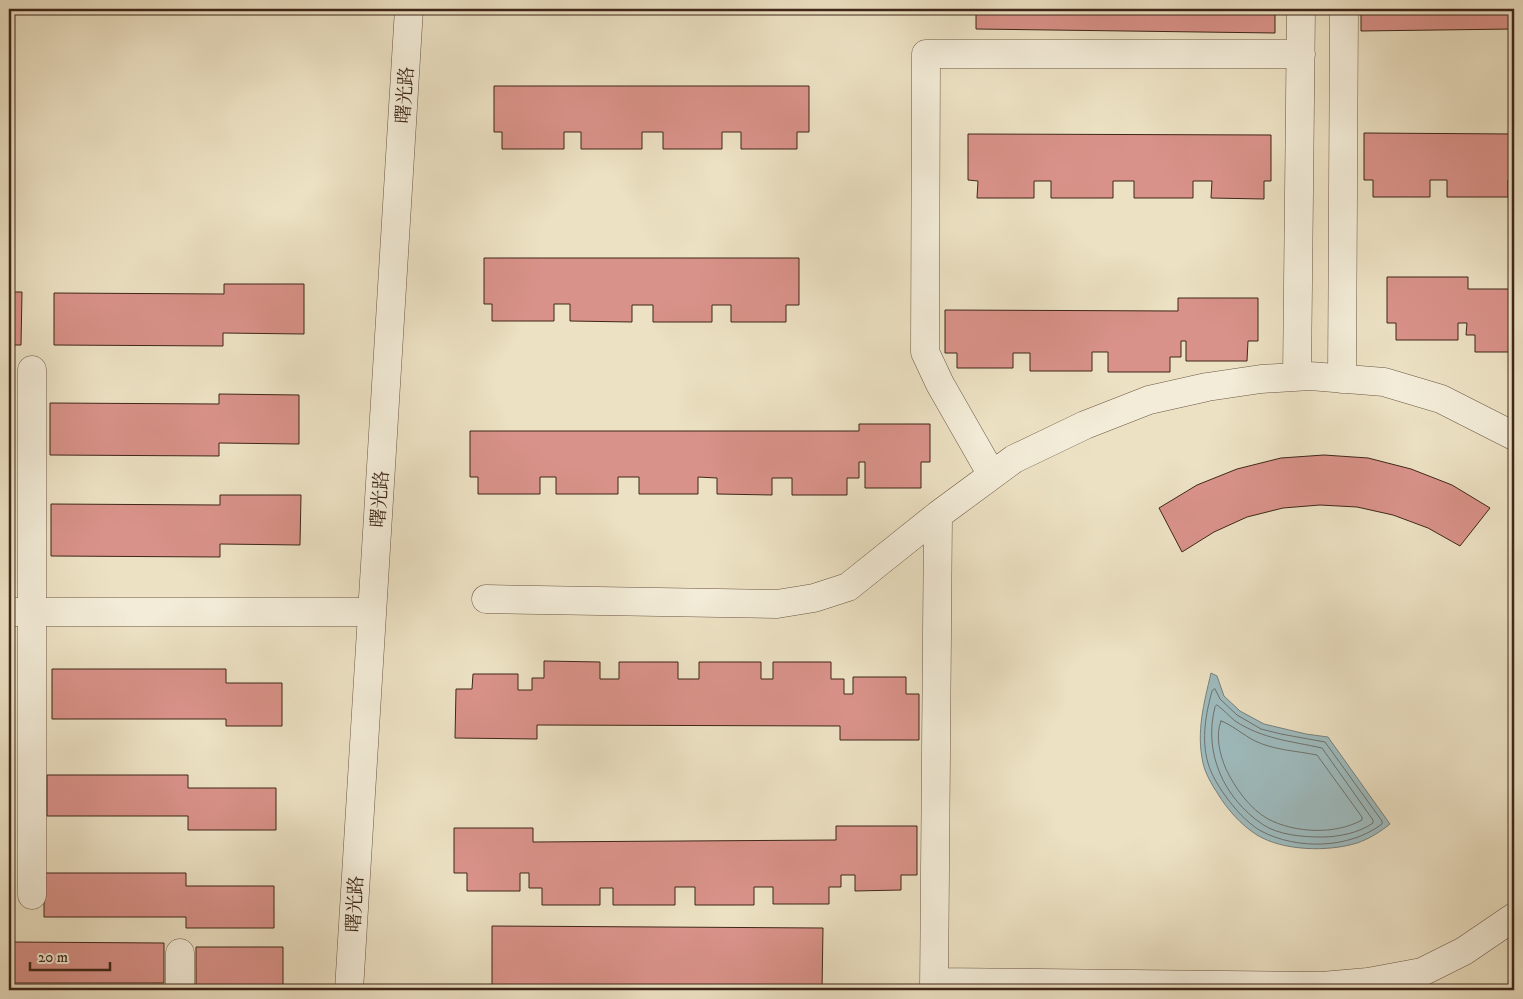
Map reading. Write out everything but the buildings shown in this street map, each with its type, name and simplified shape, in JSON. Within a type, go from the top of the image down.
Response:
[{"type":"street","name":"曙光路","points":[[349,990],[409,9]]},
{"type":"street","points":[[1298,376],[1301,9]]},
{"type":"street","points":[[1342,379],[1344,9]]},
{"type":"street","points":[[992,475],[940,384],[925,352],[926,54],[1301,54]]},
{"type":"street","points":[[32,370],[21,612],[32,895]]},
{"type":"street","points":[[486,600],[778,604],[814,598],[848,587],[938,515],[1014,459],[1085,425],[1149,400],[1207,387],[1298,376],[1384,382],[1441,399],[1514,436]]},
{"type":"street","points":[[938,515],[934,986],[1322,986],[1368,982],[1393,984],[1422,972],[1428,980],[1464,951],[1514,917]]},
{"type":"street","points":[[21,612],[372,612]]},
{"type":"street","points":[[180,953],[180,990]]},
{"type":"water","points":[[1211,673],[1217,676],[1224,696],[1240,711],[1264,724],[1328,737],[1390,824],[1374,835],[1357,843],[1319,849],[1280,844],[1257,835],[1245,826],[1222,800],[1209,779],[1203,763],[1200,740],[1204,706]]}]
